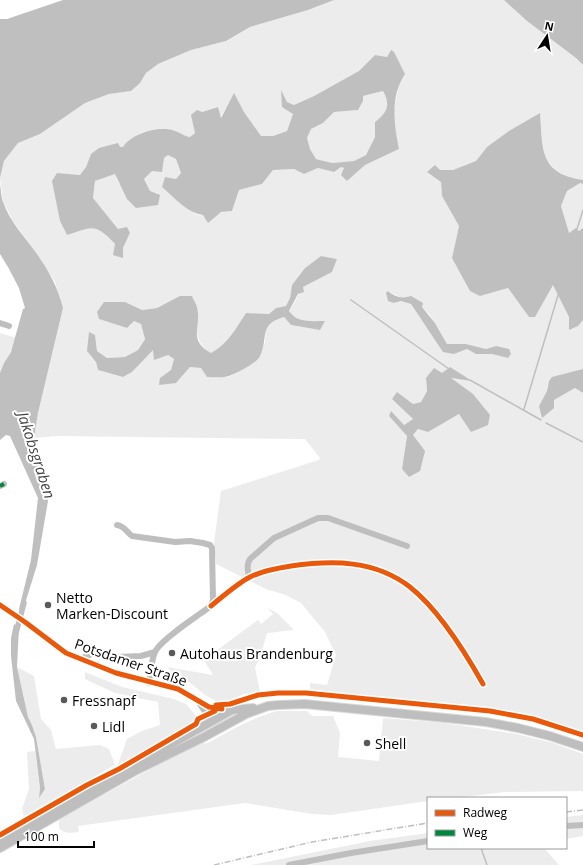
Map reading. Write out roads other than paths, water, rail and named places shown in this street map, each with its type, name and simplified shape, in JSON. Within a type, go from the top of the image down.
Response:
[{"type":"main road","points":[[0,848],[43,820],[232,710],[287,704],[305,704],[486,722],[550,736],[583,747]]},
{"type":"main road","points":[[0,840],[43,820],[246,714],[266,707]]},
{"type":"main road","points":[[211,721],[216,730]]},
{"type":"street","points":[[0,323],[10,326]]},
{"type":"street","points":[[249,577],[248,562],[274,538],[318,518],[328,518],[407,546]]},
{"type":"street","points":[[117,525],[124,527],[132,536],[210,545],[212,548],[214,590],[211,606]]},
{"type":"street","points":[[149,683],[155,652],[164,640],[249,577],[281,568],[311,563],[344,562],[375,568],[409,586],[417,593],[448,630],[484,684]]},
{"type":"street","name":"Potsdamer Straße","points":[[0,605],[60,648],[80,659],[116,673],[149,683],[178,689],[196,699],[211,721]]},
{"type":"street","points":[[80,659],[94,653],[116,657],[142,656],[155,652]]},
{"type":"street","points":[[196,699],[209,707],[232,710]]},
{"type":"street","points":[[567,826],[583,825]]},
{"type":"street","points":[[289,865],[351,853],[427,841]]},
{"type":"water","points":[[63,0],[334,0],[308,10],[250,27],[226,41],[191,50],[158,64],[146,73],[140,83],[131,91],[109,94],[85,103],[40,134],[18,143],[4,161],[0,178],[0,19],[7,19]]},
{"type":"water","points":[[504,0],[583,0],[583,65],[527,21]]},
{"type":"water","points":[[391,50],[394,52],[405,74],[397,92],[394,111],[399,149],[365,165],[347,181],[341,175],[344,168],[341,167],[334,172],[318,168],[304,174],[294,169],[273,170],[262,184],[239,190],[232,211],[221,212],[208,223],[203,215],[186,208],[162,187],[165,177],[176,179],[181,173],[176,159],[168,155],[164,158],[162,172],[152,171],[144,179],[150,191],[160,195],[158,205],[136,208],[127,199],[115,174],[95,181],[93,198],[118,229],[127,227],[130,233],[123,248],[123,258],[113,255],[115,244],[98,229],[93,228],[82,230],[67,235],[60,221],[52,181],[57,173],[80,175],[86,167],[91,154],[99,148],[118,143],[120,147],[123,147],[127,142],[139,134],[162,129],[169,129],[190,137],[195,133],[191,115],[197,110],[202,112],[218,107],[221,118],[234,93],[244,112],[261,136],[273,136],[287,131],[293,114],[282,107],[281,90],[287,102],[294,105],[314,96],[359,71],[375,55],[387,57]],"holes":[[[383,91],[387,101],[385,112],[375,122],[375,137],[366,155],[354,161],[332,163],[316,159],[310,149],[307,138],[311,129],[323,123],[334,112],[358,110],[363,101],[363,96]]]},
{"type":"water","points":[[540,113],[543,149],[546,158],[558,172],[569,177],[583,180],[583,184],[580,183],[567,191],[561,206],[569,233],[576,228],[579,231],[583,228],[583,320],[578,326],[569,330],[569,317],[553,285],[535,317],[529,317],[508,288],[480,296],[470,291],[452,258],[459,226],[442,196],[441,182],[427,172],[435,165],[440,170],[453,170],[476,161],[487,147],[509,131]]},
{"type":"water","name":"Jakobsgraben","points":[[0,184],[2,198],[6,209],[49,273],[59,294],[63,308],[38,413],[34,438],[48,501],[37,565],[23,610],[19,609],[31,560],[38,498],[10,436],[6,435],[0,440],[0,373],[11,352],[23,309],[25,308],[19,288],[0,254]]},
{"type":"water","points":[[321,256],[337,259],[332,272],[303,287],[304,292],[298,294],[289,311],[296,318],[310,321],[325,321],[320,330],[291,325],[284,317],[276,320],[267,327],[263,349],[260,356],[246,368],[232,375],[224,377],[207,377],[201,368],[190,367],[176,383],[159,385],[160,378],[171,370],[174,359],[168,355],[154,360],[153,350],[132,372],[123,377],[98,370],[96,362],[87,351],[89,332],[95,335],[97,351],[107,358],[125,357],[138,350],[145,339],[141,324],[134,321],[127,328],[99,319],[97,312],[104,302],[125,302],[142,310],[157,308],[180,296],[192,296],[198,315],[197,338],[199,343],[211,353],[227,340],[246,313],[269,314],[276,308],[286,306],[290,298],[292,285],[305,268]]},
{"type":"water","points":[[388,291],[399,297],[411,296],[423,303],[422,307],[435,323],[447,344],[466,344],[486,349],[496,346],[509,349],[511,354],[508,358],[492,354],[476,354],[467,349],[454,354],[443,352],[411,304],[401,301],[394,303],[388,301],[386,293]]},
{"type":"water","points":[[450,367],[472,381],[451,378],[473,394],[490,415],[488,425],[471,432],[459,414],[428,432],[418,429],[413,435],[425,451],[420,471],[409,477],[402,469],[407,436],[389,416],[391,411],[404,425],[413,419],[392,399],[397,392],[413,404],[421,402],[427,391],[426,378],[434,368],[442,373]]},
{"type":"water","points":[[583,369],[583,393],[575,388],[554,400],[554,408],[542,418],[539,406],[552,377]]},
{"type":"water","points":[[14,624],[19,627],[17,667],[28,717],[36,737],[45,789],[39,798],[40,788],[34,739],[16,701],[11,656],[11,638]]},
{"type":"waterway","points":[[577,229],[583,210]]},
{"type":"waterway","points":[[524,409],[559,292]]},
{"type":"waterway","points":[[351,300],[449,369]]},
{"type":"waterway","points":[[470,380],[541,420]]},
{"type":"waterway","points":[[546,423],[583,442]]},
{"type":"waterway","points":[[16,633],[24,603]]},
{"type":"waterway","points":[[481,849],[487,865]]},
{"type":"railway","points":[[567,812],[583,810]]},
{"type":"railway","points":[[214,865],[312,842],[427,823]]},
{"type":"place","name":"Netto Marken-Discount","points":[[48,605]]},
{"type":"place","name":"Autohaus Brandenburg","points":[[172,653]]},
{"type":"place","name":"Fressnapf","points":[[64,700]]},
{"type":"place","name":"Lidl","points":[[94,726]]},
{"type":"place","name":"Shell","points":[[367,743]]}]
